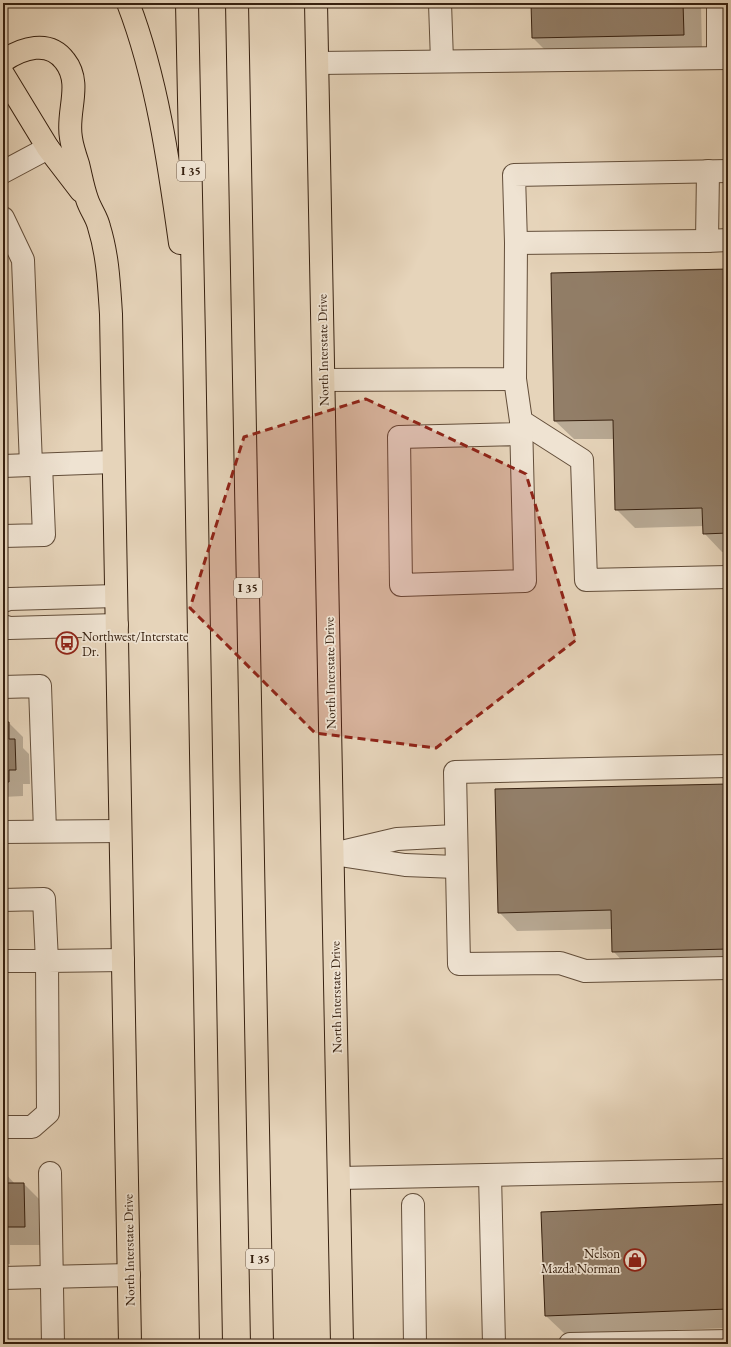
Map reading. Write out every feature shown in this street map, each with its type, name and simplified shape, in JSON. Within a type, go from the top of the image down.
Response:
[{"type":"main road","points":[[128,3],[135,22],[152,87],[168,159],[194,339]]},
{"type":"main road","name":"I 35","points":[[187,3],[211,1344]]},
{"type":"main road","name":"I 35","points":[[237,3],[262,1344]]},
{"type":"main road","name":"North Interstate Drive","points":[[316,3],[340,1178],[342,1344]]},
{"type":"main road","name":"North Interstate Drive","points":[[3,60],[12,54],[25,49],[37,47],[47,48],[56,51],[65,60],[72,71],[74,84],[70,136],[88,200],[99,225],[108,270],[111,314],[130,1344]]},
{"type":"main road","name":"North Interstate Drive","points":[[3,74],[48,148],[88,200]]},
{"type":"street","points":[[440,3],[442,61]]},
{"type":"street","points":[[318,63],[723,58],[718,3]]},
{"type":"street","points":[[3,172],[48,148]]},
{"type":"street","points":[[516,243],[718,241],[718,171],[514,175],[516,243],[515,379],[522,428],[525,581],[401,585],[399,437],[522,428],[582,460],[586,580],[728,577]]},
{"type":"street","points":[[3,218],[23,260],[36,465],[44,535],[3,536]]},
{"type":"street","points":[[324,380],[515,379]]},
{"type":"street","points":[[3,466],[114,462]]},
{"type":"street","points":[[3,601],[9,599],[116,596]]},
{"type":"street","points":[[3,626],[9,628],[117,625]]},
{"type":"street","points":[[3,687],[40,686],[45,831]]},
{"type":"street","points":[[728,766],[455,772],[459,964],[560,963],[585,971],[728,968]]},
{"type":"street","points":[[3,832],[120,831]]},
{"type":"street","points":[[333,854],[397,839],[456,836]]},
{"type":"street","points":[[333,854],[405,865],[456,867]]},
{"type":"street","points":[[3,900],[44,899],[47,961],[48,1113],[32,1127],[3,1127]]},
{"type":"street","points":[[3,960],[123,960]]},
{"type":"street","points":[[340,1178],[728,1170]]},
{"type":"street","points":[[50,1173],[53,1344]]},
{"type":"street","points":[[490,1175],[494,1344]]},
{"type":"street","points":[[413,1205],[415,1344]]},
{"type":"street","points":[[3,1278],[129,1275]]},
{"type":"street","points":[[570,1344],[728,1341]]},
{"type":"highlighted area","points":[[366,399],[526,474],[576,640],[436,748],[315,733],[190,608],[244,437]]},
{"type":"building","points":[[531,3],[683,3],[684,35],[532,38]]},
{"type":"building","points":[[728,269],[728,533],[703,534],[702,508],[615,510],[613,420],[554,421],[551,273]]},
{"type":"building","points":[[3,722],[9,722],[9,739],[15,739],[16,770],[9,770],[9,782],[3,782]]},
{"type":"building","points":[[728,784],[728,949],[612,952],[611,910],[498,913],[495,789]]},
{"type":"building","points":[[3,1183],[24,1183],[25,1227],[3,1227]]},
{"type":"building","name":"Nelson Mazda Norman","points":[[728,1204],[728,1309],[545,1316],[541,1212]]},
{"type":"place","name":"Northwest/Interstate Dr.","points":[[67,643]]},
{"type":"place","name":"Nelson Mazda Norman","points":[[635,1260]]}]
